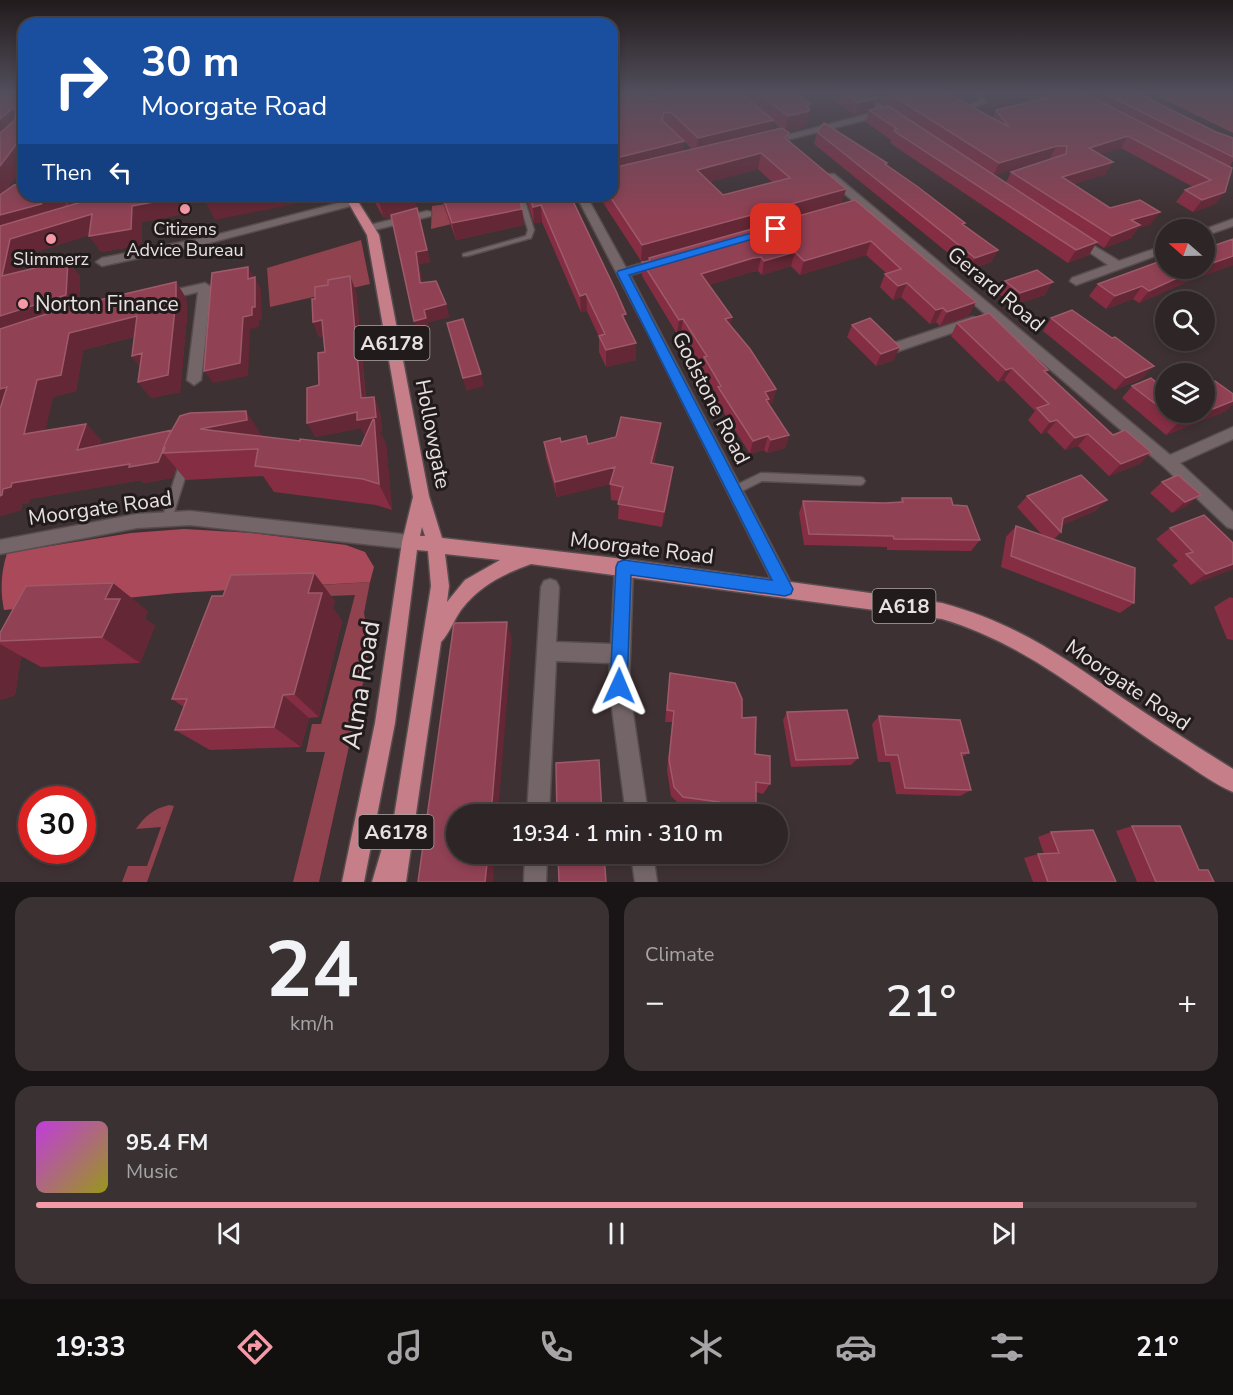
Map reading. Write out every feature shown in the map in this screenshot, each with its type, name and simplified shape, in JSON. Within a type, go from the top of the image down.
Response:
[{"type":"main road","name":"Hollowgate","points":[[352,201],[373,235],[421,496],[436,546]]},
{"type":"main road","name":"Alma Road","points":[[352,882],[385,723],[410,542],[421,496]]},
{"type":"main road","name":"Moorgate Road","points":[[410,542],[624,567],[785,589],[942,611],[978,621],[1013,637],[1045,656],[1162,736],[1233,781]]},
{"type":"main road","name":"A6178","points":[[395,882],[440,586],[436,546]]},
{"type":"main road","name":"A618","points":[[432,643],[460,597],[480,577],[530,556]]},
{"type":"main road","name":"A6178","points":[[384,882],[409,783]]},
{"type":"street","points":[[761,143],[800,133]]},
{"type":"street","name":"Gerard Road","points":[[819,167],[858,206],[995,314],[1168,462],[1233,522]]},
{"type":"street","points":[[102,262],[209,240],[344,201]]},
{"type":"street","points":[[487,207],[522,201]]},
{"type":"street","name":"Godstone Road","points":[[584,201],[785,589]]},
{"type":"street","points":[[370,228],[427,214]]},
{"type":"street","points":[[1215,229],[1233,222]]},
{"type":"street","points":[[1070,234],[1118,266]]},
{"type":"street","points":[[1076,281],[1155,252]]},
{"type":"street","points":[[622,273],[668,260]]},
{"type":"street","points":[[155,298],[205,287],[194,380]]},
{"type":"street","points":[[896,347],[995,314]]},
{"type":"street","points":[[1168,462],[1233,433]]},
{"type":"street","name":"Moorgate Road","points":[[0,547],[137,521],[190,518],[410,542]]},
{"type":"street","points":[[624,567],[619,686],[636,804]]},
{"type":"street","points":[[539,804],[550,587]]},
{"type":"street","points":[[547,651],[619,654]]},
{"type":"street","points":[[535,882],[536,864]]},
{"type":"street","points":[[643,864],[646,882]]},
{"type":"lane","points":[[465,255],[529,237],[531,230],[522,201]]},
{"type":"lane","points":[[167,519],[186,460]]},
{"type":"lane","points":[[735,490],[761,477],[860,482]]},
{"type":"shaded area","points":[[460,202],[468,220],[431,229],[432,206]]},
{"type":"shaded area","points":[[361,240],[370,284],[270,307],[267,268]]},
{"type":"shaded area","points":[[184,529],[253,533],[346,545],[365,552],[374,567],[370,582],[177,593],[4,610],[2,582],[7,553],[131,533]]},
{"type":"shaded area","points":[[370,582],[364,613],[368,639],[367,665],[319,882],[293,882],[325,752],[306,752],[312,724],[321,724],[355,595],[253,599],[256,589]]},
{"type":"shaded area","points":[[169,805],[174,806],[147,882],[122,882],[128,866],[147,866],[161,827],[136,829],[150,814]]},
{"type":"building","points":[[0,133],[18,133],[18,142],[0,166]]},
{"type":"building","points":[[618,133],[676,133],[684,141],[618,158]]},
{"type":"building","points":[[693,133],[718,133],[698,138]]},
{"type":"building","points":[[760,133],[789,133],[785,138],[846,189],[642,245],[613,201],[618,201],[618,167]],"holes":[[[761,153],[790,178],[723,195],[697,170]]]},
{"type":"building","points":[[818,133],[840,133],[887,163],[885,164],[998,250],[975,258]]},
{"type":"building","points":[[897,133],[930,133],[1097,242],[1076,250]]},
{"type":"building","points":[[952,133],[1163,133],[1232,168],[1225,192],[1202,200],[1185,190],[1211,180],[1128,136],[1089,148],[1113,162],[1062,177],[1110,208],[1140,200],[1160,212],[1131,220],[1140,225],[1112,236],[1011,172],[1066,154],[1067,146],[1057,146],[999,163]]},
{"type":"building","points":[[1185,133],[1219,133],[1233,138],[1233,157]]},
{"type":"building","points":[[18,185],[18,201],[43,201],[41,204],[0,215],[0,195]]},
{"type":"building","points":[[855,200],[976,302],[947,312],[943,308],[936,310],[907,283],[898,286],[885,274],[901,269],[871,241],[804,261],[795,252],[764,261],[761,257],[753,258],[701,274],[732,317],[725,319],[750,349],[776,389],[765,392],[769,399],[766,400],[789,435],[771,440],[768,436],[753,441],[718,387],[721,386],[704,357],[707,356],[683,319],[679,320],[642,262],[650,261],[649,258]]},
{"type":"building","points":[[85,201],[159,201],[132,206],[131,229],[89,236],[92,214],[10,239],[2,276],[68,260],[66,295],[0,316],[0,226]]},
{"type":"building","points":[[444,201],[520,201],[522,209],[452,223]]},
{"type":"building","points":[[531,201],[573,201],[616,291],[626,314],[622,315],[636,343],[606,350],[599,336],[605,334],[586,294],[580,296],[541,205],[533,207]]},
{"type":"building","points":[[417,208],[427,250],[416,252],[420,283],[436,281],[446,304],[424,310],[426,318],[414,321],[391,215]]},
{"type":"building","points":[[1233,239],[1233,256],[1215,262],[1215,245]]},
{"type":"building","points":[[1155,263],[1155,279],[1175,279],[1149,291],[1142,286],[1115,296],[1098,284]]},
{"type":"building","points":[[248,267],[248,279],[255,277],[255,307],[252,307],[252,315],[243,317],[240,363],[204,371],[212,273]]},
{"type":"building","points":[[1037,270],[1053,282],[1020,293],[1005,281]]},
{"type":"building","points":[[350,276],[361,398],[374,397],[376,417],[357,420],[357,412],[307,423],[307,388],[319,385],[318,353],[325,352],[322,320],[313,322],[312,299],[315,299],[315,287],[328,285],[328,280]]},
{"type":"building","points":[[176,282],[168,375],[138,382],[142,353],[132,356],[137,316],[69,333],[61,375],[37,380],[24,434],[86,424],[77,450],[172,430],[158,462],[129,467],[130,464],[12,483],[11,487],[3,489],[0,496],[0,409],[7,387],[0,389],[0,329],[65,308]]},
{"type":"building","points":[[1072,310],[1112,338],[1115,337],[1154,366],[1126,378],[1051,318]]},
{"type":"building","points":[[989,313],[1048,370],[1044,371],[1113,435],[1125,430],[1151,452],[1121,464],[1088,434],[1075,438],[1057,420],[1050,422],[1037,408],[1049,404],[1012,368],[1006,370],[957,323]]},
{"type":"building","points":[[870,318],[900,347],[881,354],[852,325]]},
{"type":"building","points":[[463,319],[481,374],[463,378],[447,323]]},
{"type":"building","points":[[1151,378],[1155,381],[1155,404],[1132,386]]},
{"type":"building","points":[[1215,381],[1233,394],[1233,401],[1215,408]]},
{"type":"building","points":[[246,411],[247,420],[200,429],[361,446],[374,417],[379,484],[363,479],[255,466],[258,449],[163,453],[167,439],[180,416],[190,413]]},
{"type":"building","points":[[621,417],[661,423],[651,463],[673,467],[664,512],[618,504],[623,487],[610,484],[615,467],[555,482],[544,442],[560,438],[561,442],[586,436],[588,444],[616,437]]},
{"type":"building","points":[[1081,475],[1107,500],[1063,518],[1061,532],[1027,496]]},
{"type":"building","points":[[1178,475],[1201,495],[1185,502],[1162,482]]},
{"type":"building","points":[[902,498],[951,498],[953,505],[967,506],[980,540],[894,539],[893,536],[809,534],[803,501],[884,503],[903,502]]},
{"type":"building","points":[[1204,515],[1233,543],[1233,564],[1206,574],[1186,554],[1193,552],[1170,528]]},
{"type":"building","points":[[1016,526],[1135,568],[1134,603],[1011,556]]},
{"type":"building","points":[[314,573],[308,593],[322,593],[294,694],[283,695],[274,727],[175,730],[187,699],[172,699],[212,596],[223,596],[231,575]]},
{"type":"building","points":[[113,583],[105,599],[120,599],[102,637],[0,641],[0,633],[26,586]]},
{"type":"building","points":[[507,622],[492,804],[446,804],[446,864],[487,864],[485,882],[418,882],[454,623]]},
{"type":"building","points":[[670,673],[735,683],[742,699],[742,718],[756,717],[755,754],[770,756],[770,784],[756,782],[756,804],[719,804],[719,802],[683,797],[674,787],[669,760],[674,711],[667,710]]},
{"type":"building","points":[[847,710],[858,758],[796,760],[787,712]]},
{"type":"building","points":[[879,716],[960,720],[969,753],[961,753],[971,790],[905,788],[898,755],[886,755]]},
{"type":"building","points":[[599,760],[601,804],[557,804],[556,763]]},
{"type":"building","points":[[1132,826],[1180,826],[1199,870],[1208,870],[1214,882],[1156,882]]},
{"type":"building","points":[[1093,830],[1116,882],[1048,882],[1038,854],[1059,853],[1051,832]]},
{"type":"building","points":[[558,864],[605,864],[606,882],[559,882]]},
{"type":"place","name":"Citizens Advice Bureau","points":[[185,209]]},
{"type":"place","name":"Slimmerz","points":[[51,239]]},
{"type":"place","name":"Norton Finance","points":[[23,304]]},
{"type":"route","points":[[619,686],[624,567],[785,589],[622,273],[776,229]]}]
